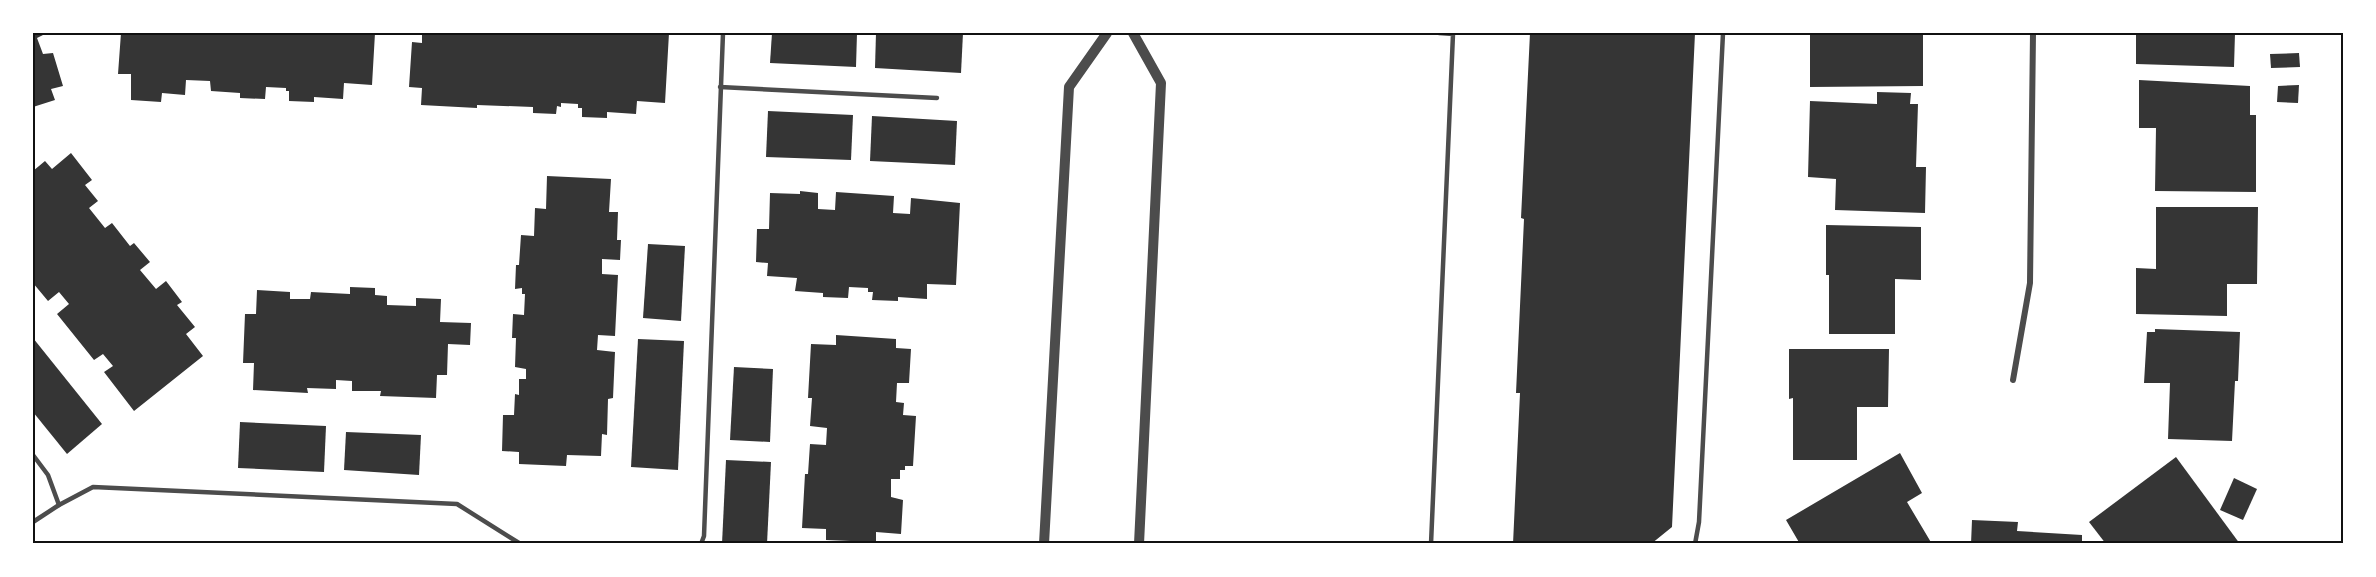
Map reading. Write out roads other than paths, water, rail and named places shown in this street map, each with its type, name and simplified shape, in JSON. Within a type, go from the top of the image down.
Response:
[{"type":"street","points":[[1044,544],[1069,87],[1107,33]]},
{"type":"street","points":[[1133,33],[1161,83],[1139,544]]},
{"type":"street","points":[[2013,380],[2030,283],[2033,33]]},
{"type":"lane","points":[[701,544],[704,536],[723,33]]},
{"type":"lane","points":[[1431,544],[1454,33],[1439,33]]},
{"type":"lane","points":[[1695,544],[1699,522],[1722,33]]},
{"type":"lane","points":[[720,87],[937,98]]},
{"type":"lane","points":[[33,455],[48,475],[59,505]]},
{"type":"lane","points":[[33,522],[93,487],[457,504],[519,543],[527,544]]}]
